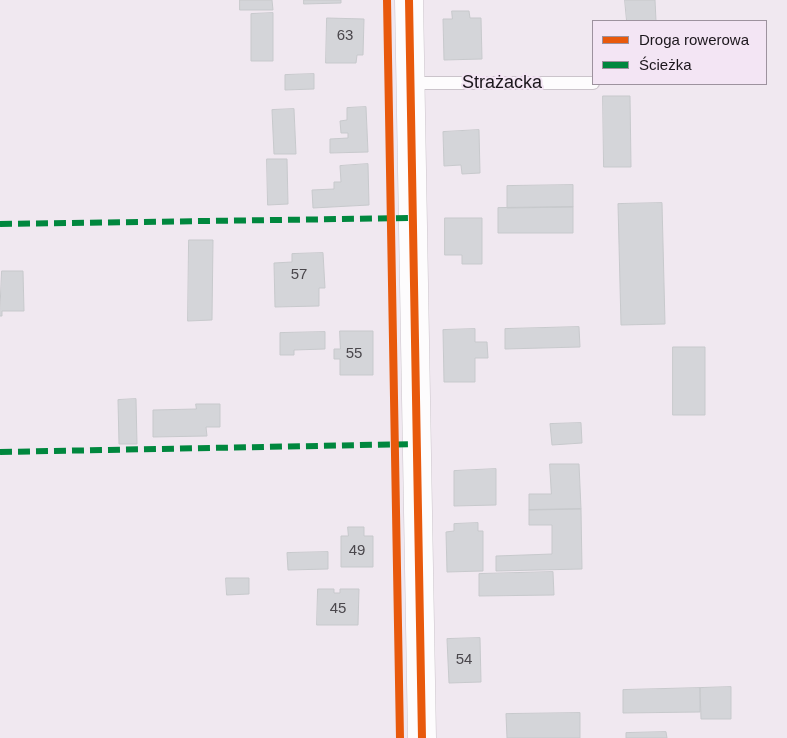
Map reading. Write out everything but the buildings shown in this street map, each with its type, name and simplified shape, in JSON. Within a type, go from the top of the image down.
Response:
[{"type":"street","points":[[409,0],[422,738]]},
{"type":"lane","name":"Strażacka","points":[[410,83],[592,83]]},
{"type":"marked path","points":[[0,224],[413,218]]},
{"type":"marked path","points":[[0,452],[417,444]]},
{"type":"cycle path","points":[[387,0],[400,738]]},
{"type":"cycle path","points":[[409,0],[422,738]]}]
